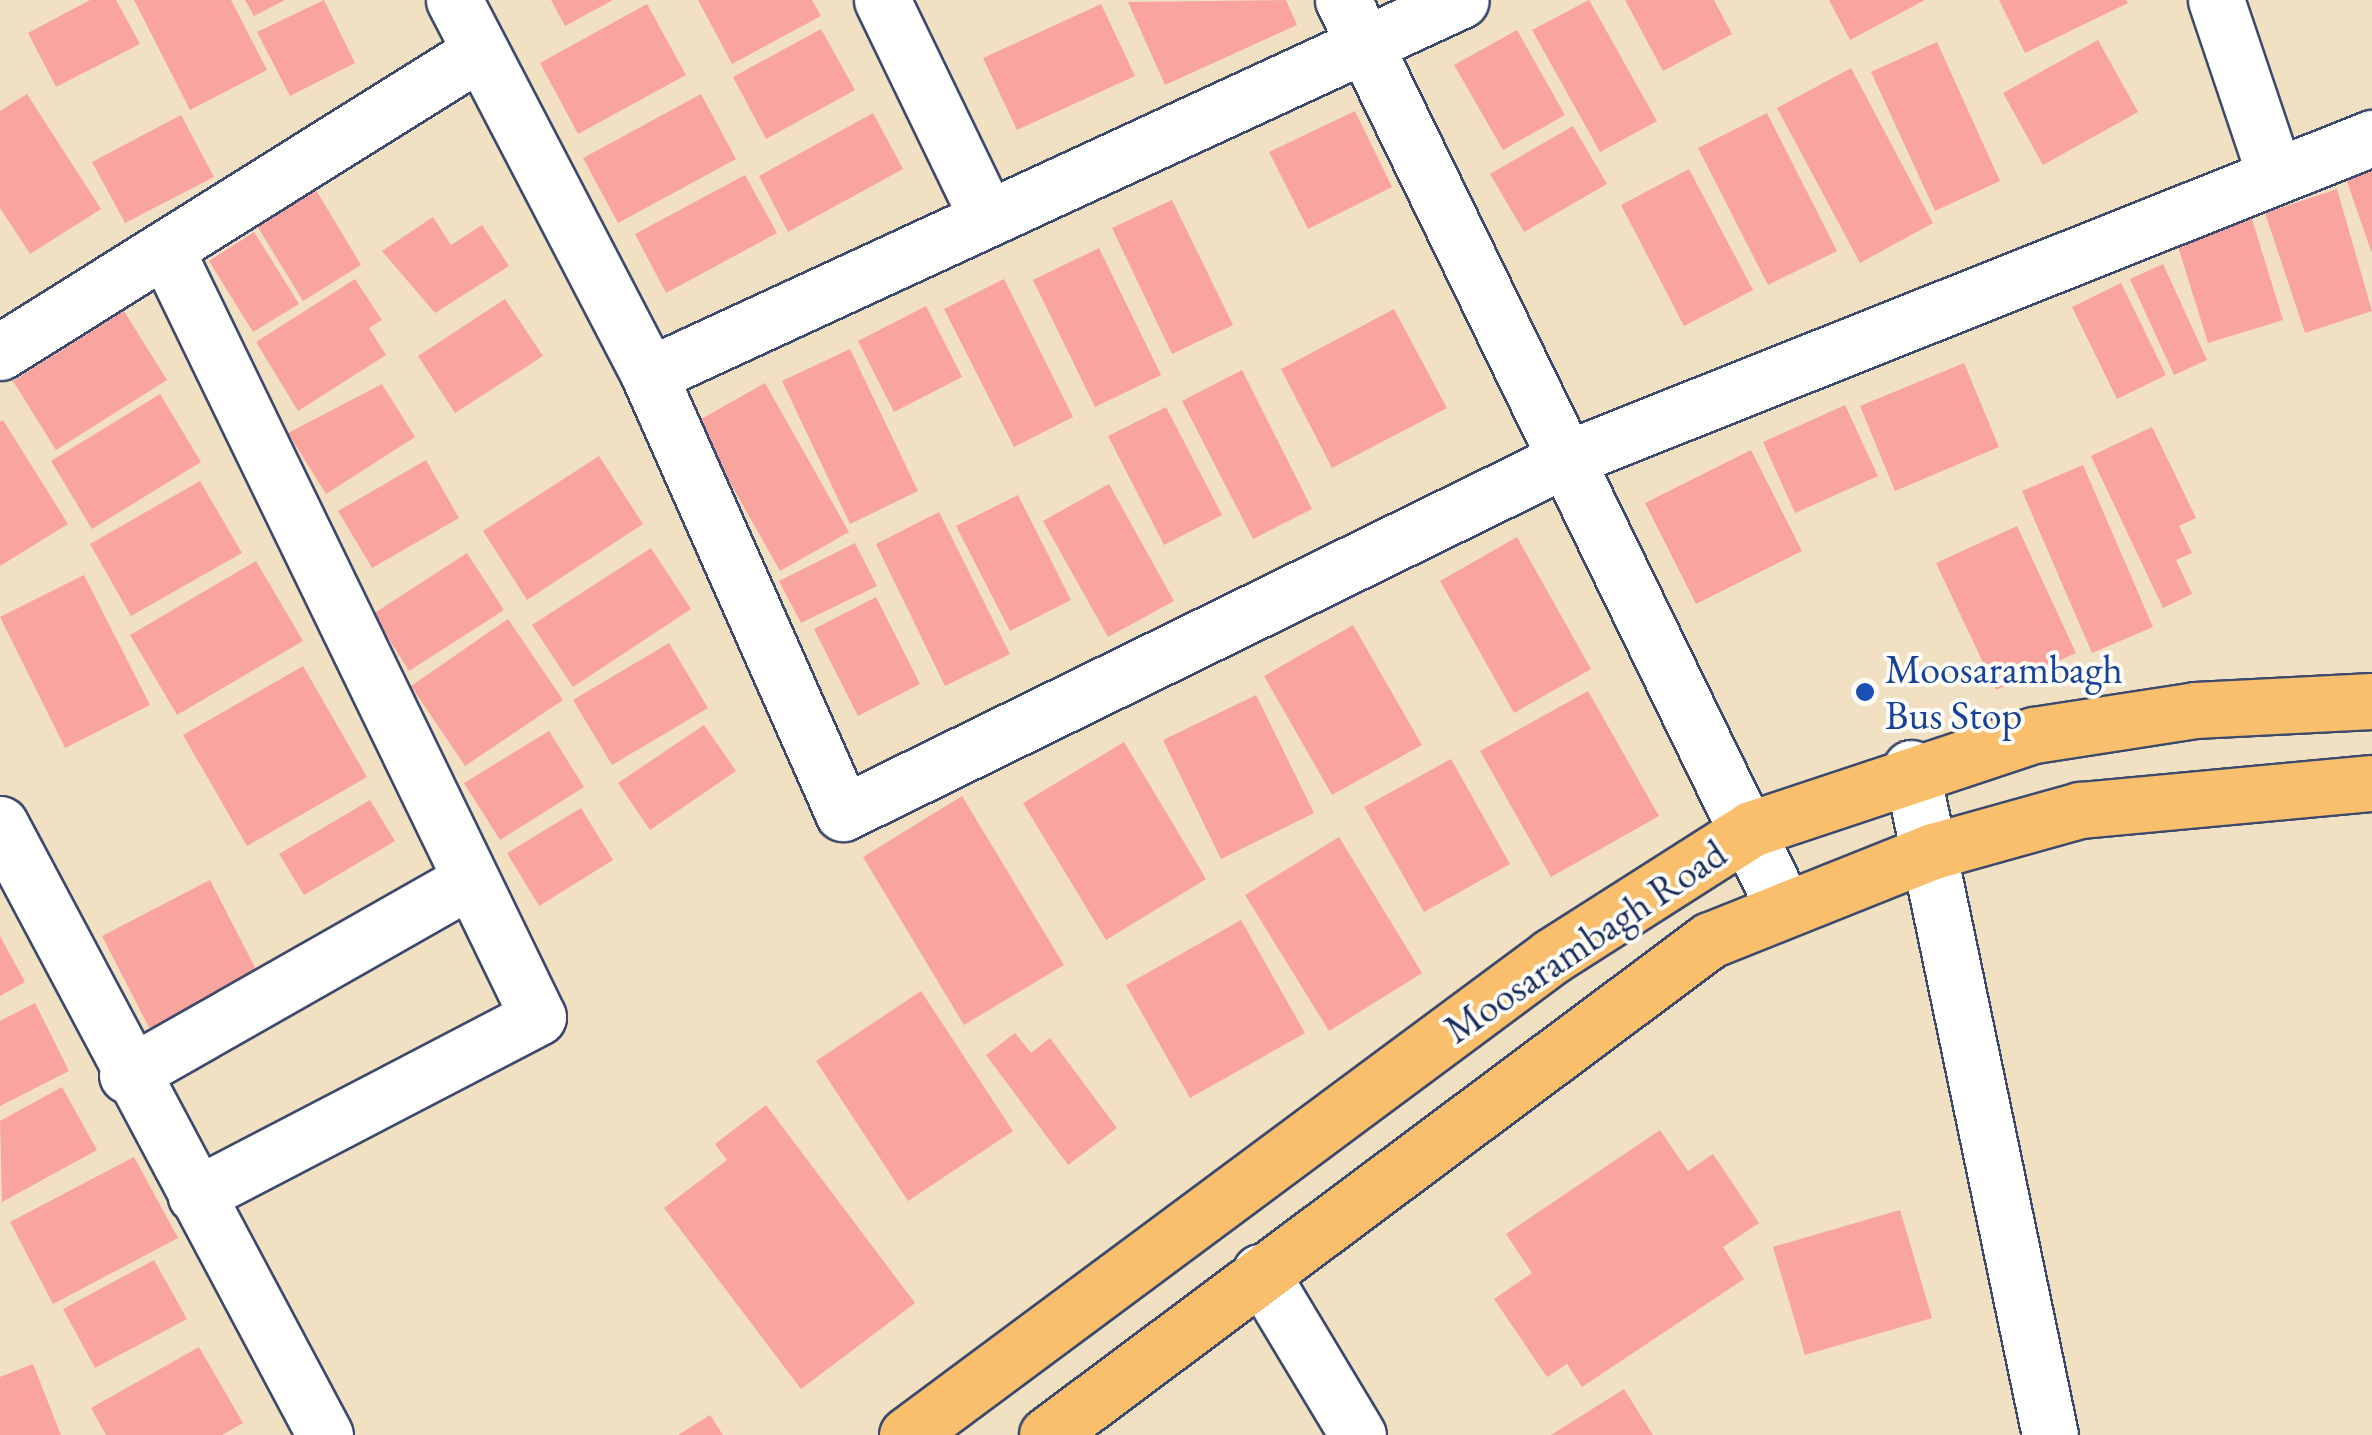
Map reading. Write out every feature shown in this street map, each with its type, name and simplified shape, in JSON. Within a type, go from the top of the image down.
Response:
[{"type":"main road","name":"Moosarambagh Road","points":[[907,1435],[1552,956],[1750,828],[1911,768],[2117,718],[2372,701]]},
{"type":"main road","name":"Moosarambagh Road","points":[[1068,1429],[1260,1272],[1710,940],[1783,906],[1934,851],[2080,810],[2372,782]]},
{"type":"street","points":[[454,0],[478,53],[649,375],[842,813],[1566,459],[2274,172],[2372,138]]},
{"type":"street","points":[[882,0],[987,217]]},
{"type":"street","points":[[649,375],[987,217],[1353,23],[1461,0]]},
{"type":"street","points":[[2216,0],[2274,172]]},
{"type":"street","points":[[1353,23],[1750,828],[1783,906]]},
{"type":"street","points":[[0,352],[478,53]]},
{"type":"street","points":[[166,250],[468,881],[538,1016],[196,1194]]},
{"type":"street","points":[[1911,768],[1934,851],[2050,1435]]},
{"type":"street","points":[[0,824],[128,1075],[325,1435]]},
{"type":"street","points":[[128,1075],[468,881]]},
{"type":"street","points":[[1260,1272],[1358,1435]]},
{"type":"building","points":[[90,0],[116,0],[140,44],[56,87],[28,33]]},
{"type":"building","points":[[134,0],[231,0],[267,70],[190,110]]},
{"type":"building","points":[[245,0],[285,0],[254,16]]},
{"type":"building","points":[[324,0],[355,63],[290,96],[257,32]]},
{"type":"building","points":[[551,0],[613,0],[565,26]]},
{"type":"building","points":[[698,0],[812,0],[821,16],[732,64]]},
{"type":"building","points":[[1286,0],[1297,25],[1165,85],[1128,2]]},
{"type":"building","points":[[1589,0],[1657,121],[1600,152],[1532,30]]},
{"type":"building","points":[[1625,0],[1714,0],[1732,34],[1663,71]]},
{"type":"building","points":[[1829,0],[1925,0],[1850,40]]},
{"type":"building","points":[[1999,0],[2126,0],[2128,3],[2025,53]]},
{"type":"building","points":[[647,4],[686,75],[578,134],[540,63]]},
{"type":"building","points":[[1101,4],[1135,76],[1017,130],[983,58]]},
{"type":"building","points":[[821,29],[855,90],[766,139],[733,77]]},
{"type":"building","points":[[1517,30],[1565,115],[1503,150],[1454,65]]},
{"type":"building","points":[[2098,40],[2138,112],[2043,165],[2003,93]]},
{"type":"building","points":[[1937,42],[2000,181],[1935,211],[1871,72]]},
{"type":"building","points":[[1851,68],[1933,223],[1860,263],[1777,108]]},
{"type":"building","points":[[27,94],[101,209],[30,254],[0,208],[0,111]]},
{"type":"building","points":[[701,94],[736,159],[618,223],[583,158]]},
{"type":"building","points":[[1355,111],[1392,187],[1308,229],[1269,152]]},
{"type":"building","points":[[873,113],[903,169],[788,232],[759,176]]},
{"type":"building","points":[[1767,113],[1837,251],[1768,285],[1698,148]]},
{"type":"building","points":[[181,115],[214,177],[125,223],[92,162]]},
{"type":"building","points":[[1573,126],[1607,184],[1524,232],[1490,174]]},
{"type":"building","points":[[2372,150],[2372,251],[2371,251],[2340,161]]},
{"type":"building","points":[[1689,169],[1753,290],[1684,326],[1621,205]]},
{"type":"building","points":[[745,175],[777,233],[666,293],[635,234]]},
{"type":"building","points":[[2337,189],[2372,311],[2305,333],[2265,213]]},
{"type":"building","points":[[316,190],[361,265],[303,301],[257,226]]},
{"type":"building","points":[[1172,200],[1233,325],[1172,354],[1112,228]]},
{"type":"building","points":[[2251,216],[2283,320],[2208,343],[2176,240]]},
{"type":"building","points":[[433,217],[451,245],[482,225],[509,266],[435,313],[382,251]]},
{"type":"building","points":[[254,232],[299,304],[253,332],[209,261]]},
{"type":"building","points":[[1099,248],[1161,375],[1095,407],[1033,280]]},
{"type":"building","points":[[2163,264],[2207,360],[2174,375],[2130,279]]},
{"type":"building","points":[[355,279],[382,320],[369,328],[386,355],[298,411],[256,342]]},
{"type":"building","points":[[1004,279],[1073,417],[1014,447],[944,309]]},
{"type":"building","points":[[2121,283],[2166,375],[2117,399],[2072,307]]},
{"type":"building","points":[[505,299],[543,356],[455,413],[418,356]]},
{"type":"building","points":[[926,306],[962,377],[894,412],[858,341]]},
{"type":"building","points":[[1394,309],[1447,408],[1332,468],[1281,369]]},
{"type":"building","points":[[124,311],[167,380],[56,450],[13,381]]},
{"type":"building","points":[[850,349],[918,491],[850,524],[782,381]]},
{"type":"building","points":[[1964,363],[1999,447],[1895,491],[1860,406]]},
{"type":"building","points":[[1242,370],[1312,509],[1253,539],[1182,401]]},
{"type":"building","points":[[765,383],[849,532],[780,571],[696,422]]},
{"type":"building","points":[[382,384],[415,437],[326,494],[288,433]]},
{"type":"building","points":[[160,394],[201,462],[92,529],[51,461]]},
{"type":"building","points":[[1845,405],[1878,476],[1795,513],[1763,442]]},
{"type":"building","points":[[1166,407],[1222,515],[1164,545],[1108,436]]},
{"type":"building","points":[[3,420],[68,524],[0,566],[0,422]]},
{"type":"building","points":[[2152,427],[2196,518],[2179,526],[2192,553],[2176,560],[2192,594],[2163,608],[2091,456]]},
{"type":"building","points":[[1751,450],[1802,551],[1696,604],[1645,503]]},
{"type":"building","points":[[599,456],[643,524],[527,600],[483,531]]},
{"type":"building","points":[[426,460],[459,518],[372,568],[338,511]]},
{"type":"building","points":[[2083,465],[2153,627],[2092,653],[2022,491]]},
{"type":"building","points":[[200,481],[242,553],[131,616],[90,544]]},
{"type":"building","points":[[1109,484],[1174,601],[1108,637],[1043,521]]},
{"type":"building","points":[[1018,495],[1071,600],[1010,631],[956,526]]},
{"type":"building","points":[[939,512],[1010,654],[945,686],[876,544]]},
{"type":"building","points":[[2017,526],[2076,653],[1996,690],[1936,563]]},
{"type":"building","points":[[1517,537],[1591,669],[1514,713],[1440,581]]},
{"type":"building","points":[[855,543],[877,586],[801,623],[779,581]]},
{"type":"building","points":[[651,548],[691,609],[573,687],[532,625]]},
{"type":"building","points":[[467,553],[504,610],[409,671],[373,614]]},
{"type":"building","points":[[256,561],[303,641],[177,715],[130,635]]},
{"type":"building","points":[[84,575],[150,705],[65,748],[0,617]]},
{"type":"building","points":[[876,597],[920,684],[858,716],[814,629]]},
{"type":"building","points":[[508,619],[563,700],[465,766],[411,686]]},
{"type":"building","points":[[1353,625],[1422,745],[1332,795],[1264,676]]},
{"type":"building","points":[[669,643],[708,708],[612,765],[573,700]]},
{"type":"building","points":[[303,666],[367,777],[247,846],[183,735]]},
{"type":"building","points":[[1588,691],[1659,816],[1551,877],[1480,751]]},
{"type":"building","points":[[1256,695],[1314,813],[1221,859],[1163,740]]},
{"type":"building","points":[[704,725],[736,771],[650,830],[618,783]]},
{"type":"building","points":[[549,731],[584,787],[500,840],[464,783]]},
{"type":"building","points":[[1124,742],[1206,879],[1106,940],[1023,803]]},
{"type":"building","points":[[1451,759],[1510,864],[1424,912],[1364,807]]},
{"type":"building","points":[[962,796],[1064,965],[964,1025],[863,857]]},
{"type":"building","points":[[370,800],[395,841],[304,895],[279,854]]},
{"type":"building","points":[[581,808],[613,860],[539,906],[507,853]]},
{"type":"building","points":[[1339,837],[1422,973],[1329,1031],[1245,895]]},
{"type":"building","points":[[210,880],[264,985],[156,1041],[102,936]]},
{"type":"building","points":[[1241,920],[1305,1033],[1190,1098],[1126,985]]},
{"type":"building","points":[[0,936],[25,982],[0,996]]},
{"type":"building","points":[[921,991],[1013,1131],[908,1201],[816,1061]]},
{"type":"building","points":[[35,1003],[69,1071],[0,1106],[0,1021]]},
{"type":"building","points":[[1015,1033],[1031,1053],[1050,1038],[1117,1128],[1068,1165],[986,1055]]},
{"type":"building","points":[[62,1087],[97,1150],[2,1202],[0,1121]]},
{"type":"building","points":[[766,1105],[915,1303],[801,1389],[664,1208],[727,1160],[715,1144]]},
{"type":"building","points":[[1660,1130],[1688,1171],[1713,1154],[1759,1223],[1723,1247],[1744,1279],[1582,1387],[1567,1364],[1547,1377],[1494,1299],[1532,1273],[1506,1234]]},
{"type":"building","points":[[134,1157],[178,1238],[53,1304],[10,1222]]},
{"type":"building","points":[[1900,1210],[1932,1318],[1805,1355],[1773,1247]]},
{"type":"building","points":[[154,1260],[187,1319],[95,1368],[63,1309]]},
{"type":"building","points":[[199,1347],[243,1423],[222,1435],[106,1435],[91,1408]]},
{"type":"building","points":[[33,1364],[61,1435],[0,1435],[0,1377]]},
{"type":"building","points":[[1624,1389],[1653,1435],[1551,1435]]},
{"type":"building","points":[[710,1415],[723,1435],[678,1435]]},
{"type":"place","name":"Moosarambagh Bus Stop","points":[[1865,692]]}]
